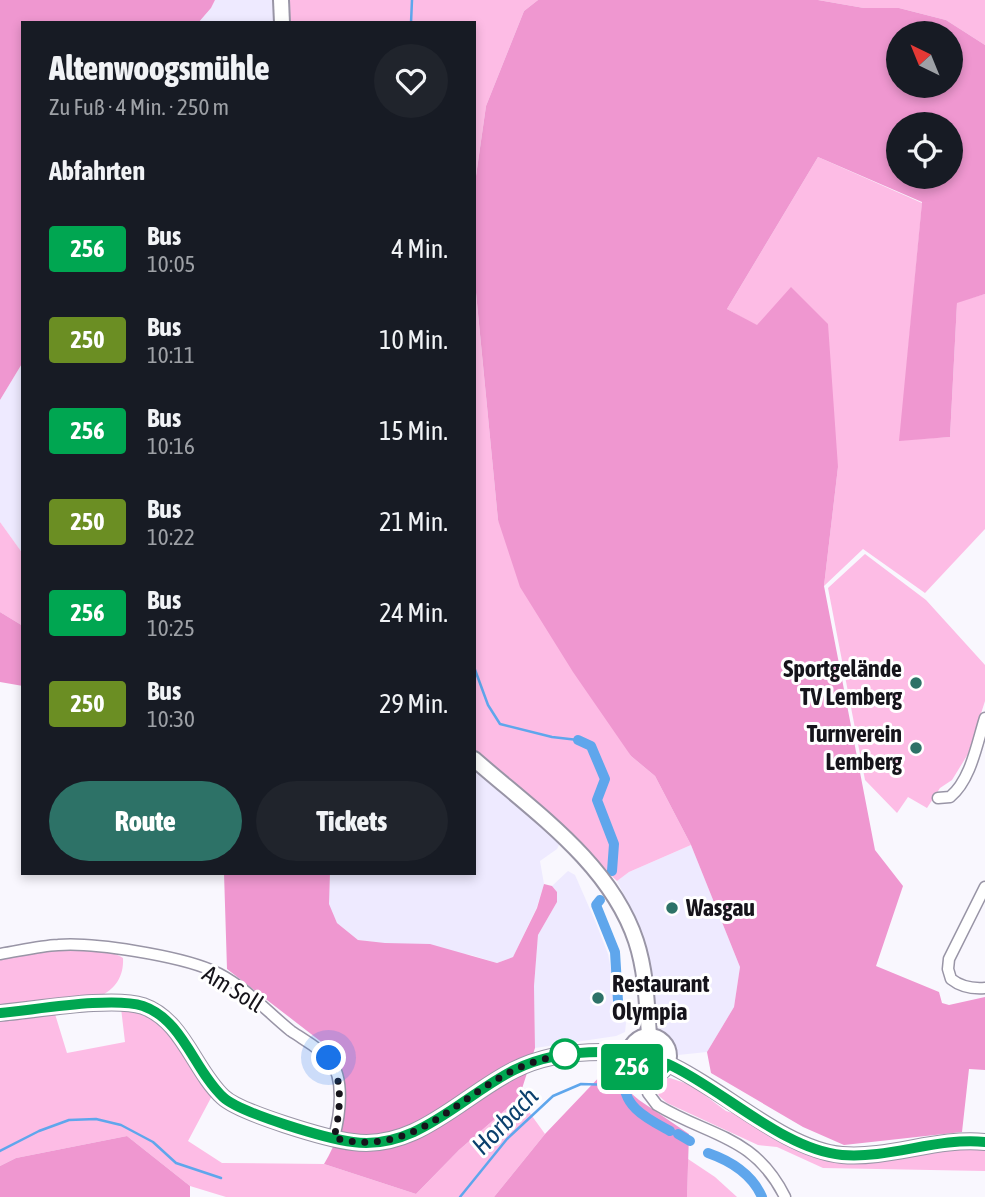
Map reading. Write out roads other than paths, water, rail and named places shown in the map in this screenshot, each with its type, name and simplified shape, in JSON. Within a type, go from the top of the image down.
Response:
[{"type":"main road","points":[[281,0],[282,21]]},
{"type":"main road","points":[[476,762],[563,837],[588,863],[616,900],[632,931],[641,958],[649,1036]]},
{"type":"main road","points":[[0,1013],[120,1002],[145,1007],[157,1013],[173,1028],[206,1077],[232,1104],[256,1114],[350,1142],[374,1143],[399,1138],[425,1126],[498,1079],[531,1062],[580,1052],[629,1053]]},
{"type":"main road","points":[[649,1036],[660,1039],[667,1048],[668,1064],[657,1075],[646,1077],[630,1066],[629,1053],[630,1047],[638,1039],[649,1036]]},
{"type":"main road","points":[[668,1064],[696,1078],[777,1130],[822,1151],[863,1155],[964,1141],[985,1142]]},
{"type":"street","points":[[937,798],[950,797],[959,787],[985,718]]},
{"type":"street","points":[[985,887],[949,959],[948,969],[951,979],[967,988],[985,988]]},
{"type":"street","name":"Am Soll","points":[[0,954],[69,944],[130,951],[183,961],[211,970],[262,1004],[290,1030],[329,1058],[337,1073],[338,1082],[339,1110],[334,1138]]},
{"type":"street","points":[[646,1077],[648,1093],[657,1105],[746,1148],[765,1165],[785,1197]]},
{"type":"waterway","points":[[411,21],[412,0]]},
{"type":"waterway","points":[[476,672],[488,705],[500,724],[552,737],[578,740]]},
{"type":"waterway","points":[[578,740],[591,746],[605,779],[597,800],[614,844],[612,871]]},
{"type":"waterway","points":[[600,900],[596,905],[615,952],[618,1001]]},
{"type":"waterway","name":"Horbach","points":[[460,1197],[507,1139],[553,1096],[581,1084],[613,1085],[624,1076]]},
{"type":"waterway","points":[[624,1076],[624,1087],[631,1104],[670,1131]]},
{"type":"waterway","points":[[0,1151],[39,1131],[69,1120],[96,1119],[121,1125],[153,1142],[176,1163],[221,1178]]},
{"type":"waterway","points":[[678,1134],[690,1141]]},
{"type":"waterway","points":[[708,1153],[740,1169],[753,1182],[762,1197]]},
{"type":"place","name":"Sportgelände TV Lemberg","points":[[916,683]]},
{"type":"place","name":"Turnverein Lemberg","points":[[916,748]]},
{"type":"place","name":"Wasgau","points":[[672,908]]},
{"type":"place","name":"Restaurant Olympia","points":[[598,998]]}]
